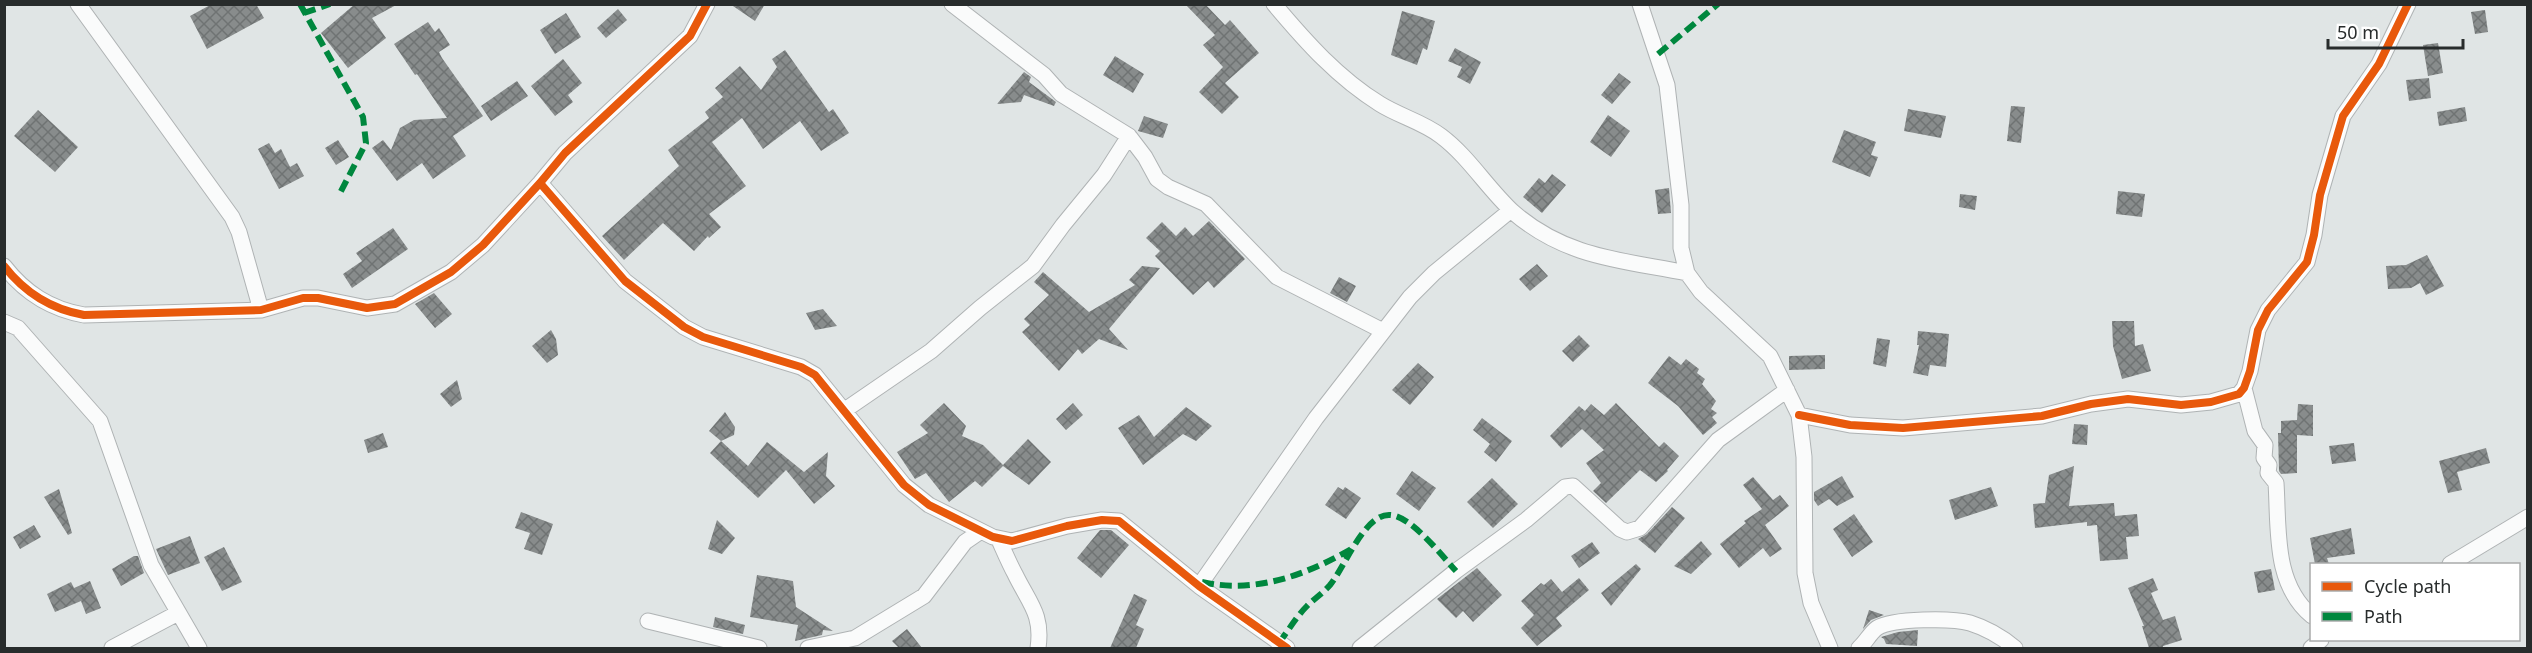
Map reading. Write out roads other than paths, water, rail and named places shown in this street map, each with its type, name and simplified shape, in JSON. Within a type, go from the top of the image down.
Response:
[{"type":"street","points":[[78,4],[232,217],[239,232],[261,310]]},
{"type":"street","points":[[4,266],[25,289],[38,299],[75,313],[261,310],[303,298],[318,298],[367,308],[395,304],[451,272],[465,261],[540,183],[565,153],[690,36],[707,4]]},
{"type":"street","points":[[952,4],[1044,75],[1061,94],[1129,136],[1145,157],[1157,179],[1168,188],[1206,204],[1277,277],[1383,331]]},
{"type":"street","points":[[1274,4],[1343,79],[1382,105],[1441,136],[1475,168],[1511,210],[1535,230],[1558,243],[1614,261],[1687,273]]},
{"type":"street","points":[[1640,4],[1667,85],[1681,205],[1681,248],[1687,273],[1708,298],[1770,356],[1799,415],[1804,457],[1804,573],[1811,603],[1830,648]]},
{"type":"street","points":[[2310,614],[2296,600],[2283,574],[2276,483],[2268,474],[2269,465],[2264,458],[2265,445],[2254,431],[2244,388],[2258,330],[2268,310],[2307,262],[2320,195],[2343,116],[2379,64],[2408,4]]},
{"type":"street","points":[[845,411],[931,351],[1033,266],[1063,225],[1104,176],[1129,136]]},
{"type":"street","points":[[540,183],[625,281],[684,327],[703,337],[801,367],[821,381],[909,489],[929,505],[999,540],[1019,541],[1067,526],[1102,520],[1119,521],[1199,586],[1287,648]]},
{"type":"street","points":[[1199,586],[1316,418],[1410,297],[1434,273],[1511,210]]},
{"type":"street","points":[[4,322],[18,328],[100,421],[152,565],[199,648]]},
{"type":"street","points":[[1799,415],[1850,425],[1903,428],[2042,416],[2091,404],[2128,399],[2181,405],[2211,402],[2231,398],[2244,388]]},
{"type":"street","points":[[1360,648],[1456,571],[1526,520],[1565,487],[1573,486],[1620,529],[1627,532],[1640,528],[1708,450],[1728,431],[1787,390]]},
{"type":"street","points":[[2452,563],[2528,518]]},
{"type":"street","points":[[808,648],[855,638],[924,596],[965,542],[981,531]]},
{"type":"street","points":[[999,540],[1014,574],[1036,610],[1040,623],[1038,648]]},
{"type":"street","points":[[112,648],[178,613]]},
{"type":"street","points":[[648,621],[759,648]]},
{"type":"street","points":[[1859,648],[1876,628],[1886,624],[1948,621],[1970,623],[2015,648]]}]
